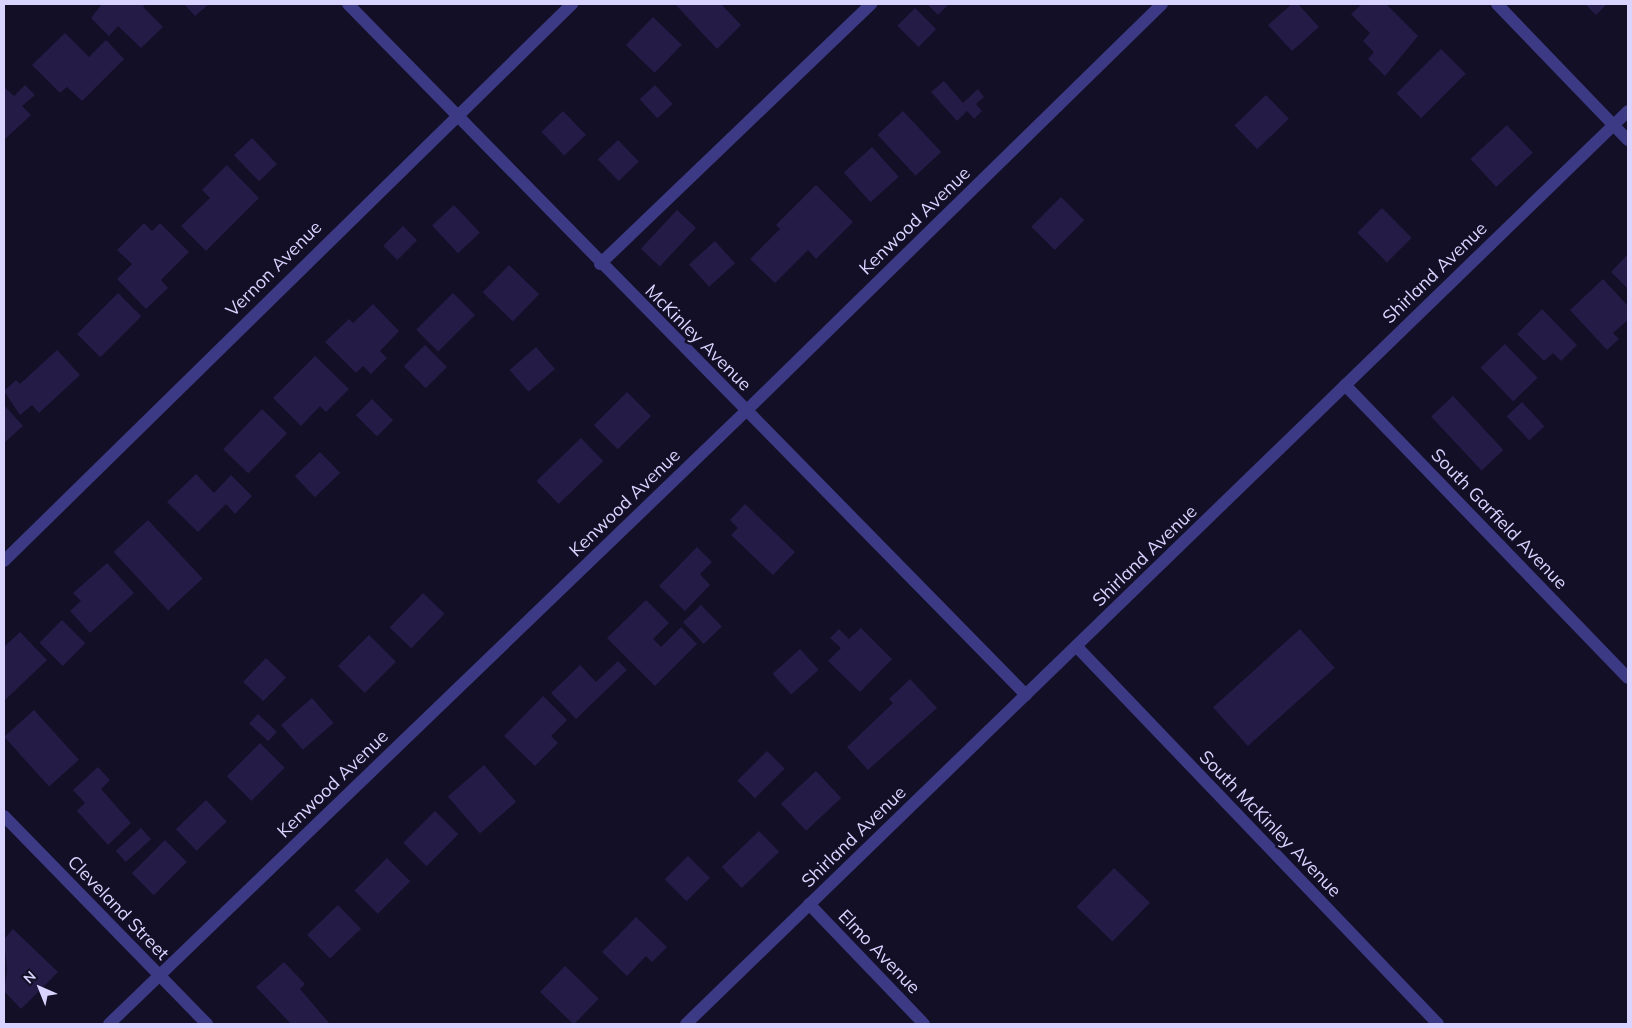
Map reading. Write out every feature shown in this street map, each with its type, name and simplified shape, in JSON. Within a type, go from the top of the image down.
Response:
[{"type":"street","name":"McKinley Avenue","points":[[348,4],[600,264],[1026,695]]},
{"type":"street","name":"Vernon Avenue","points":[[4,561],[455,116],[572,4]]},
{"type":"street","points":[[600,264],[871,4]]},
{"type":"street","name":"Kenwood Avenue","points":[[109,1024],[746,411],[1162,4]]},
{"type":"street","points":[[1497,4],[1628,140]]},
{"type":"street","name":"Shirland Avenue","points":[[686,1024],[1628,112]]},
{"type":"street","name":"South Garfield Avenue","points":[[1345,384],[1628,678]]},
{"type":"street","name":"South McKinley Avenue","points":[[1077,647],[1438,1024]]},
{"type":"street","name":"Cleveland Street","points":[[4,816],[208,1024]]},
{"type":"street","name":"Elmo Avenue","points":[[809,904],[924,1024]]},
{"type":"building","points":[[102,4],[146,4],[143,7],[163,27],[141,48],[118,26],[109,36],[91,18]]},
{"type":"building","points":[[184,4],[209,4],[195,16]]},
{"type":"building","points":[[675,4],[721,4],[741,25],[717,49]]},
{"type":"building","points":[[927,4],[949,4],[938,15]]},
{"type":"building","points":[[1292,4],[1298,4],[1319,27],[1292,51],[1268,25]]},
{"type":"building","points":[[1362,4],[1386,4],[1418,36],[1385,76],[1368,59],[1374,52],[1363,41],[1370,33],[1351,14]]},
{"type":"building","points":[[1585,4],[1607,4],[1596,15]]},
{"type":"building","points":[[915,8],[936,29],[919,47],[897,26]]},
{"type":"building","points":[[653,17],[682,45],[655,73],[626,45]]},
{"type":"building","points":[[65,33],[89,57],[106,40],[124,59],[82,101],[67,87],[60,93],[32,65]]},
{"type":"building","points":[[1441,49],[1466,74],[1421,118],[1396,94]]},
{"type":"building","points":[[944,81],[963,103],[978,89],[984,97],[976,104],[982,111],[974,119],[967,111],[957,121],[931,92]]},
{"type":"building","points":[[25,85],[35,95],[22,106],[31,115],[4,140],[4,87],[14,96]]},
{"type":"building","points":[[655,85],[673,104],[657,118],[640,99]]},
{"type":"building","points":[[1266,95],[1289,119],[1257,149],[1234,126]]},
{"type":"building","points":[[563,111],[586,135],[564,156],[541,132]]},
{"type":"building","points":[[903,111],[941,152],[916,176],[877,135]]},
{"type":"building","points":[[1507,125],[1533,153],[1496,187],[1470,159]]},
{"type":"building","points":[[252,138],[277,164],[259,181],[234,155]]},
{"type":"building","points":[[618,140],[639,162],[619,181],[598,159]]},
{"type":"building","points":[[872,147],[899,177],[871,202],[844,172]]},
{"type":"building","points":[[227,165],[259,198],[206,251],[181,226],[210,198],[202,190]]},
{"type":"building","points":[[816,185],[853,222],[816,259],[808,250],[775,283],[750,259],[780,229],[776,225]]},
{"type":"building","points":[[1061,197],[1084,220],[1055,250],[1031,227]]},
{"type":"building","points":[[454,205],[480,233],[458,253],[432,225]]},
{"type":"building","points":[[1382,208],[1412,238],[1387,262],[1357,233]]},
{"type":"building","points":[[677,210],[696,228],[660,266],[641,249]]},
{"type":"building","points":[[144,223],[152,231],[160,223],[189,252],[161,280],[168,288],[146,309],[117,279],[132,264],[117,250]]},
{"type":"building","points":[[403,226],[417,240],[397,260],[383,246]]},
{"type":"building","points":[[715,241],[735,263],[709,287],[689,264]]},
{"type":"building","points":[[1628,254],[1628,289],[1611,272]]},
{"type":"building","points":[[509,265],[539,294],[513,322],[483,292]]},
{"type":"building","points":[[1603,279],[1628,306],[1628,320],[1613,333],[1619,339],[1607,350],[1570,310]]},
{"type":"building","points":[[118,293],[141,316],[100,357],[77,334]]},
{"type":"building","points":[[453,293],[475,315],[438,352],[416,330]]},
{"type":"building","points":[[373,304],[399,331],[380,351],[387,358],[371,374],[363,366],[356,373],[325,342],[349,319],[353,323]]},
{"type":"building","points":[[1542,309],[1577,345],[1561,361],[1553,353],[1544,361],[1517,334]]},
{"type":"building","points":[[1505,344],[1538,378],[1513,401],[1481,368]]},
{"type":"building","points":[[425,345],[447,367],[426,388],[404,366]]},
{"type":"building","points":[[536,347],[555,369],[529,392],[510,370]]},
{"type":"building","points":[[57,350],[80,375],[39,413],[32,405],[20,415],[4,391],[16,380],[20,384]]},
{"type":"building","points":[[315,356],[349,389],[326,412],[320,406],[301,426],[273,398]]},
{"type":"building","points":[[627,392],[651,416],[618,449],[594,425]]},
{"type":"building","points":[[1453,396],[1503,450],[1482,471],[1431,416]]},
{"type":"building","points":[[372,399],[393,420],[377,436],[356,415]]},
{"type":"building","points":[[1522,402],[1545,426],[1529,440],[1507,416]]},
{"type":"building","points":[[4,405],[23,426],[4,443]]},
{"type":"building","points":[[262,409],[287,433],[248,474],[223,449]]},
{"type":"building","points":[[581,438],[603,461],[559,504],[536,481]]},
{"type":"building","points":[[320,452],[340,473],[315,497],[295,476]]},
{"type":"building","points":[[196,474],[214,493],[231,475],[252,496],[235,514],[226,504],[198,532],[167,502]]},
{"type":"building","points":[[745,504],[795,552],[773,575],[731,535],[738,528],[730,520]]},
{"type":"building","points":[[148,520],[203,579],[168,611],[114,552]]},
{"type":"building","points":[[697,547],[712,562],[700,574],[710,585],[685,611],[659,586]]},
{"type":"building","points":[[107,563],[134,593],[90,633],[70,611],[81,601],[73,593]]},
{"type":"building","points":[[423,593],[445,614],[411,648],[390,628]]},
{"type":"building","points":[[646,600],[669,623],[653,639],[661,647],[681,627],[697,644],[655,686],[607,638]]},
{"type":"building","points":[[701,605],[722,627],[704,644],[683,622]]},
{"type":"building","points":[[62,620],[85,643],[63,666],[39,643]]},
{"type":"building","points":[[861,628],[892,659],[860,692],[828,661],[841,648],[830,638],[839,629],[849,639]]},
{"type":"building","points":[[1300,629],[1335,668],[1248,746],[1213,707]]},
{"type":"building","points":[[20,632],[47,660],[4,701],[4,647]]},
{"type":"building","points":[[369,635],[396,662],[365,693],[338,666]]},
{"type":"building","points":[[800,649],[819,670],[791,695],[773,674]]},
{"type":"building","points":[[266,658],[286,677],[263,701],[243,682]]},
{"type":"building","points":[[618,661],[627,670],[576,719],[551,693],[580,665],[596,682]]},
{"type":"building","points":[[910,679],[937,708],[868,770],[847,747],[893,703],[889,699]]},
{"type":"building","points":[[543,696],[567,720],[551,736],[558,743],[535,766],[504,736]]},
{"type":"building","points":[[312,698],[334,723],[303,750],[281,725]]},
{"type":"building","points":[[34,710],[79,760],[49,787],[4,737]]},
{"type":"building","points":[[258,714],[277,732],[268,741],[249,724]]},
{"type":"building","points":[[260,743],[285,768],[252,801],[227,776]]},
{"type":"building","points":[[767,751],[785,769],[755,798],[737,781]]},
{"type":"building","points":[[484,765],[516,802],[480,833],[448,796]]},
{"type":"building","points":[[98,767],[110,780],[101,789],[131,823],[108,845],[77,811],[85,803],[73,790]]},
{"type":"building","points":[[816,771],[841,798],[806,831],[781,804]]},
{"type":"building","points":[[206,800],[227,822],[197,851],[176,829]]},
{"type":"building","points":[[435,811],[458,834],[427,866],[403,843]]},
{"type":"building","points":[[141,828],[151,839],[126,862],[116,851]]},
{"type":"building","points":[[759,831],[779,852],[742,888],[722,867]]},
{"type":"building","points":[[165,840],[187,862],[154,895],[132,873]]},
{"type":"building","points":[[688,856],[710,878],[687,901],[665,879]]},
{"type":"building","points":[[387,858],[410,881],[378,914],[354,891]]},
{"type":"building","points":[[1114,868],[1150,903],[1112,942],[1076,907]]},
{"type":"building","points":[[338,905],[361,929],[330,959],[307,935]]},
{"type":"building","points":[[636,917],[667,947],[652,962],[646,956],[627,976],[602,952]]},
{"type":"building","points":[[13,929],[58,972],[21,1009],[4,991],[7,970],[4,939]]},
{"type":"building","points":[[284,962],[305,984],[300,989],[330,1024],[291,1024],[256,987]]},
{"type":"building","points":[[565,966],[599,999],[573,1024],[540,992]]}]
